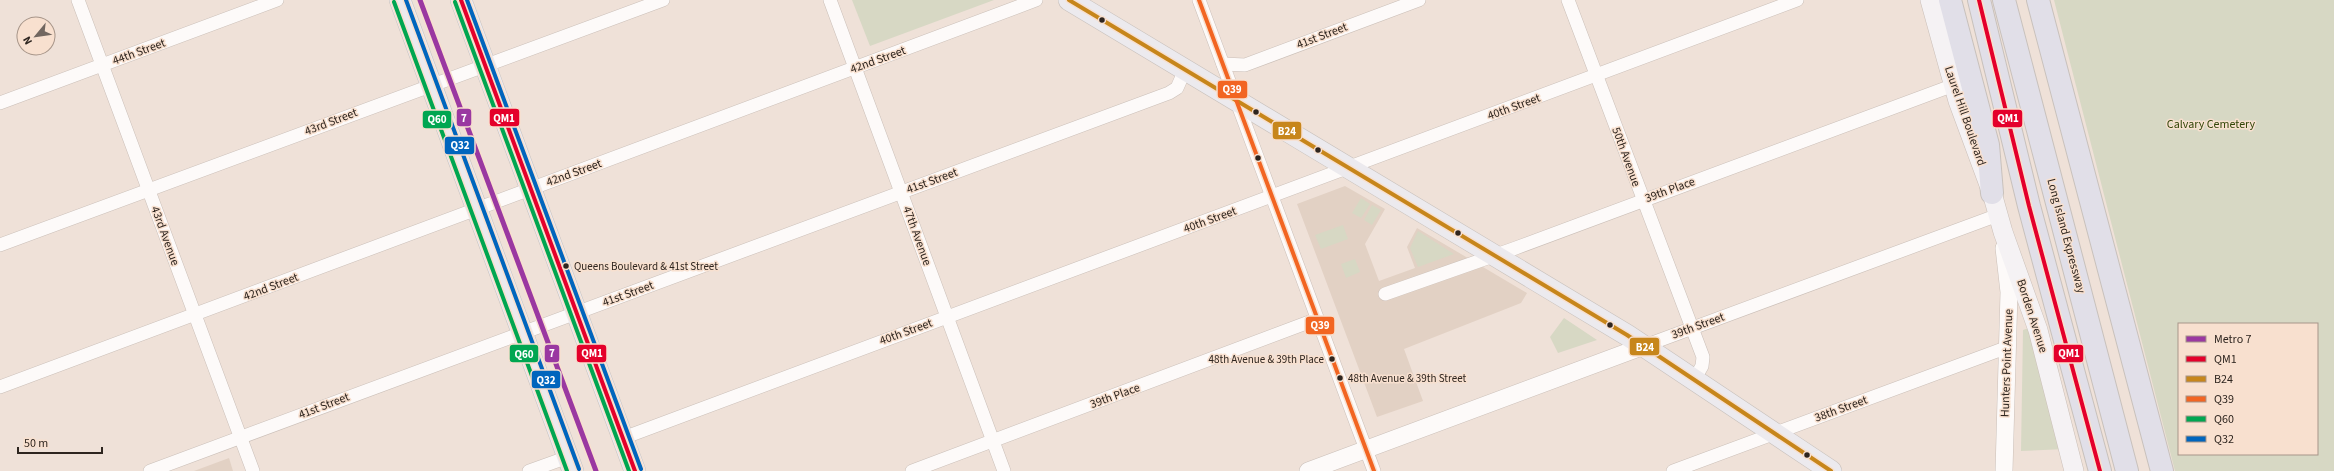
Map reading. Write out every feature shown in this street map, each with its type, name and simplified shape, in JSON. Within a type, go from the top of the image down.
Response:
[{"type":"highway","points":[[1950,0],[1955,24],[1988,145],[1992,193]]},
{"type":"highway","points":[[1963,0],[1989,92],[2029,206]]},
{"type":"highway","points":[[1979,0],[2029,206],[2100,471]]},
{"type":"highway","name":"Long Island Expressway","points":[[2004,0],[2127,471]]},
{"type":"highway","points":[[2038,0],[2162,471]]},
{"type":"highway","points":[[2058,79],[2069,155],[2092,255],[2148,471]]},
{"type":"main road","points":[[400,0],[571,464]]},
{"type":"main road","points":[[460,0],[635,471]]},
{"type":"main road","points":[[1069,0],[1644,346],[1831,471]]},
{"type":"main road","name":"Laurel Hill Boulevard","points":[[1930,0],[1954,85],[1992,193],[2000,224]]},
{"type":"main road","name":"Borden Avenue","points":[[2000,224],[2038,330],[2074,471]]},
{"type":"street","name":"43rd Avenue","points":[[78,0],[253,471]]},
{"type":"street","name":"44th Street","points":[[0,103],[277,0]]},
{"type":"street","name":"43rd Street","points":[[0,245],[431,84],[663,0]]},
{"type":"street","name":"47th Avenue","points":[[830,0],[1004,471]]},
{"type":"street","name":"42nd Street","points":[[0,387],[1036,0]]},
{"type":"street","points":[[1199,0],[1374,471]]},
{"type":"street","name":"41st Street","points":[[1223,64],[1245,65],[1419,0]]},
{"type":"street","name":"50th Avenue","points":[[1568,0],[1703,360],[1694,380]]},
{"type":"street","name":"40th Street","points":[[623,438],[1797,0]]},
{"type":"street","name":"41st Street","points":[[150,471],[1169,93],[1177,88],[1185,70]]},
{"type":"street","name":"39th Place","points":[[1386,294],[1954,85]]},
{"type":"street","name":"39th Street","points":[[1308,471],[1691,329],[2000,224]]},
{"type":"street","name":"Hunters Point Avenue","points":[[2000,224],[2009,292],[2004,471]]},
{"type":"street","name":"39th Place","points":[[912,471],[1318,319]]},
{"type":"street","name":"38th Street","points":[[1673,471],[2008,347]]},
{"type":"street","points":[[529,471],[571,464]]},
{"type":"shaded area","points":[[1345,186],[1385,209],[1365,244],[1379,281],[1415,268],[1407,247],[1417,228],[1527,293],[1521,303],[1404,349],[1423,401],[1377,417],[1297,204]]},
{"type":"shaded area","points":[[229,458],[233,471],[194,471]]},
{"type":"green space","points":[[852,0],[994,0],[870,46]]},
{"type":"green space","name":"Calvary Cemetery","points":[[2054,0],[2334,0],[2334,471],[2175,471]]},
{"type":"green space","points":[[1361,198],[1370,204],[1361,218],[1352,213]]},
{"type":"green space","points":[[1372,205],[1381,210],[1372,225],[1364,220]]},
{"type":"green space","points":[[1343,225],[1348,239],[1321,249],[1315,235]]},
{"type":"green space","points":[[1418,231],[1454,254],[1418,267],[1410,248]]},
{"type":"green space","points":[[1355,259],[1360,272],[1346,278],[1341,264]]},
{"type":"green space","points":[[1564,318],[1597,340],[1558,353],[1550,337]]},
{"type":"green space","points":[[2029,328],[2066,449],[2021,451],[2023,330]]},
{"type":"metro line","name":"7","points":[[420,0],[596,471]]},
{"type":"transit line","name":"Q32","points":[[406,0],[579,469]]},
{"type":"transit line","name":"QM1","points":[[461,0],[635,471]]},
{"type":"transit line","name":"Q32","points":[[467,0],[641,469]]},
{"type":"transit line","name":"B24","points":[[1069,0],[1627,335],[1831,471]]},
{"type":"transit line","name":"Q39","points":[[1199,0],[1374,471]]},
{"type":"transit line","name":"QM1","points":[[1979,0],[2029,206],[2100,471]]},
{"type":"transit line","name":"Q60","points":[[394,2],[567,471]]},
{"type":"transit line","name":"Q60","points":[[455,2],[629,471]]},
{"type":"place","name":"Queens Boulevard & 41st Street","points":[[566,266]]},
{"type":"place","name":"48th Avenue & 39th Place","points":[[1332,359]]},
{"type":"place","name":"48th Avenue & 39th Street","points":[[1340,378]]}]
